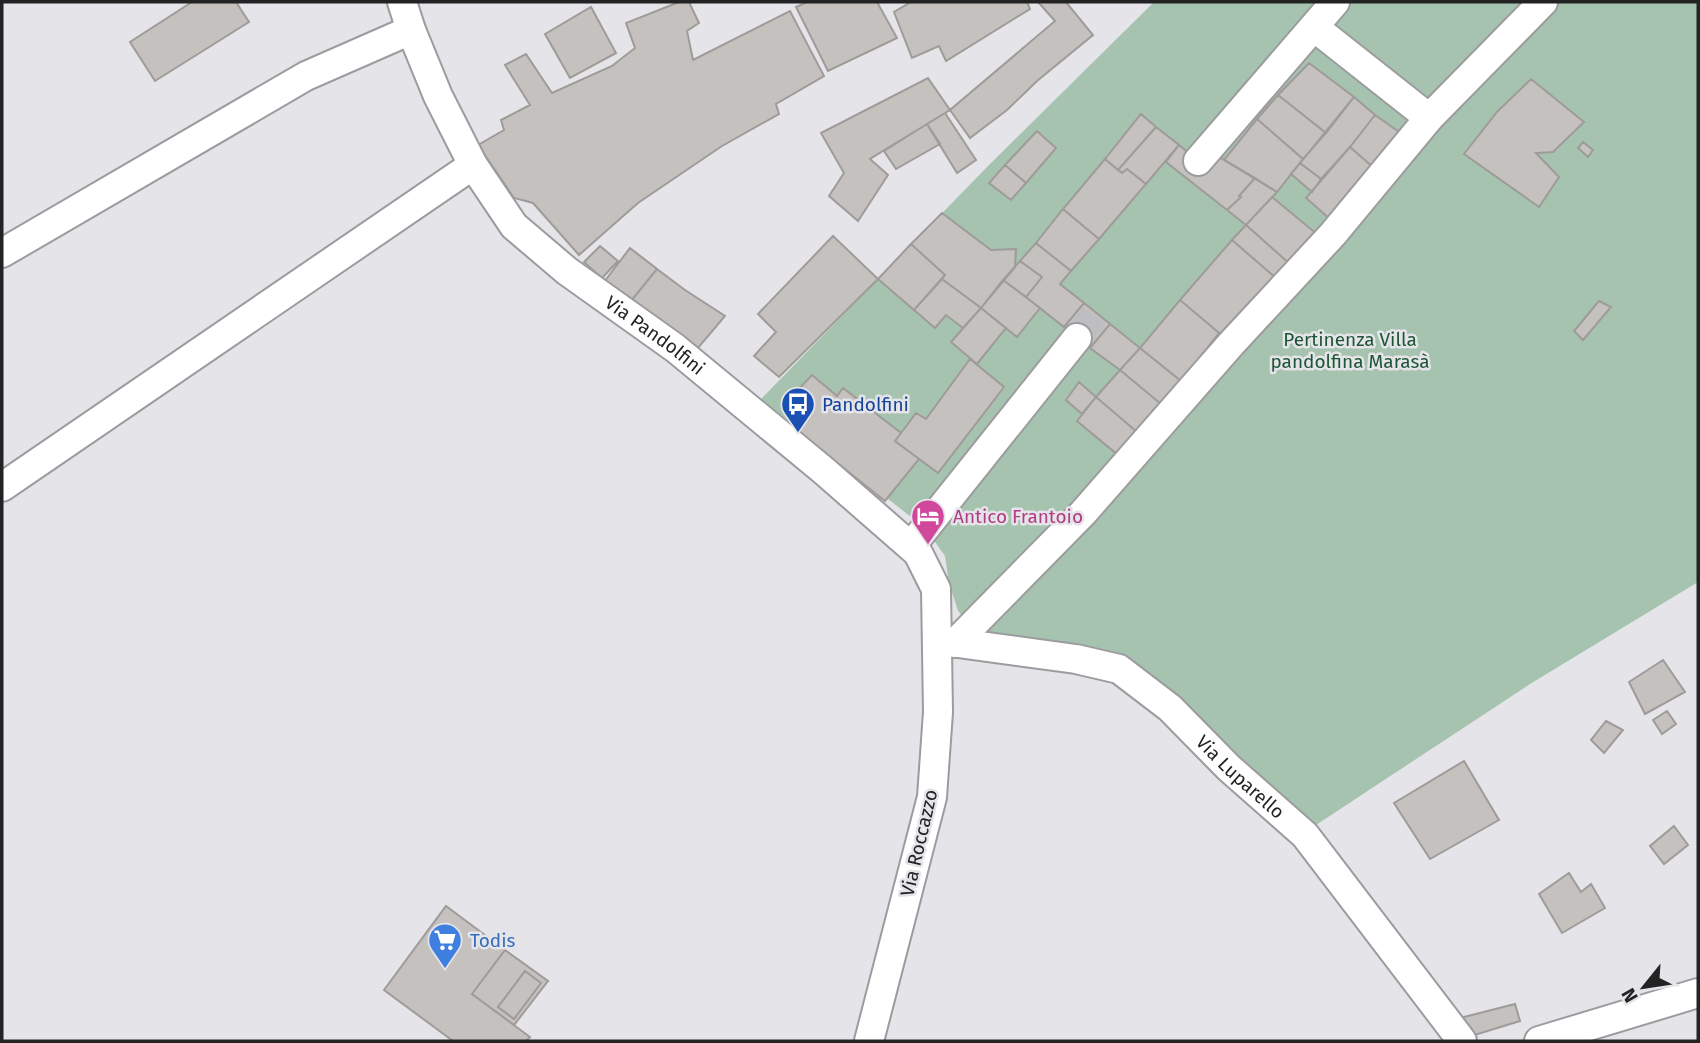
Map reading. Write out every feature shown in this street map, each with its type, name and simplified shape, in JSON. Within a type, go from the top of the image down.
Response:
[{"type":"street","name":"Via Pandolfini","points":[[402,2],[438,96],[473,165],[514,226],[567,271],[675,348],[824,470],[911,546],[918,553],[936,589],[946,641]]},
{"type":"street","points":[[1198,161],[1335,2]]},
{"type":"street","points":[[946,641],[1083,513],[1231,344],[1333,234],[1429,118],[1543,2]]},
{"type":"street","points":[[1314,27],[1429,118]]},
{"type":"street","points":[[2,253],[306,76],[411,30]]},
{"type":"street","points":[[2,487],[473,165]]},
{"type":"street","points":[[911,546],[1077,338]]},
{"type":"street","name":"Via Roccazzo","points":[[869,1041],[932,797],[937,712],[946,641]]},
{"type":"street","name":"Via Luparello","points":[[946,641],[1076,659],[1119,669],[1170,708],[1229,768],[1305,835],[1462,1041]]},
{"type":"street","points":[[1539,1041],[1698,993]]},
{"type":"green space","name":"Pertinenza Villa pandolfina Marasà","points":[[1154,2],[1698,2],[1698,582],[1530,684],[1316,825],[1227,746],[1183,702],[1110,653],[1046,640],[1007,641],[981,634],[958,611],[949,583],[945,556],[925,528],[761,399],[988,166]]},
{"type":"building","points":[[192,2],[236,2],[249,22],[155,81],[130,42]]},
{"type":"building","points":[[679,2],[689,2],[699,23],[687,31],[693,60],[790,11],[824,76],[776,104],[779,114],[722,146],[638,203],[579,255],[533,203],[514,198],[478,145],[504,130],[501,120],[530,105],[505,65],[526,54],[552,93],[612,66],[635,48],[626,23]]},
{"type":"building","points":[[807,2],[877,2],[897,38],[828,71],[796,7]]},
{"type":"building","points":[[911,2],[1027,2],[1030,9],[946,61],[939,46],[912,58],[894,12]]},
{"type":"building","points":[[1038,2],[1066,2],[1093,35],[1037,81],[1007,110],[970,138],[950,110],[1055,21]]},
{"type":"building","points":[[591,7],[616,53],[570,78],[545,34]]},
{"type":"building","points":[[1309,63],[1354,97],[1326,133],[1278,95]]},
{"type":"building","points":[[928,78],[950,110],[870,159],[888,175],[858,221],[829,196],[844,173],[821,133]]},
{"type":"building","points":[[1531,79],[1584,122],[1553,152],[1536,153],[1559,177],[1539,207],[1464,154],[1497,112]]},
{"type":"building","points":[[1278,95],[1326,133],[1303,159],[1257,119]]},
{"type":"building","points":[[1354,97],[1375,115],[1321,179],[1300,163]]},
{"type":"building","points":[[945,113],[976,160],[957,173],[927,124]]},
{"type":"building","points":[[1141,114],[1156,127],[1118,170],[1105,159]]},
{"type":"building","points":[[1375,115],[1402,134],[1374,168],[1350,147]]},
{"type":"building","points":[[1257,119],[1303,159],[1277,192],[1224,160]]},
{"type":"building","points":[[927,124],[940,144],[896,169],[884,151]]},
{"type":"building","points":[[1156,127],[1179,145],[1146,184],[1127,169],[1122,173],[1118,170]]},
{"type":"building","points":[[1037,131],[1056,148],[1026,183],[1005,165]]},
{"type":"building","points":[[1583,142],[1593,150],[1588,157],[1578,148]]},
{"type":"building","points":[[1179,145],[1206,167],[1216,155],[1255,178],[1227,210],[1166,162]]},
{"type":"building","points":[[1350,147],[1374,168],[1331,220],[1306,198]]},
{"type":"building","points":[[1105,159],[1122,173],[1127,169],[1146,184],[1099,239],[1063,209]]},
{"type":"building","points":[[1300,163],[1321,179],[1312,192],[1291,174]]},
{"type":"building","points":[[1005,165],[1026,183],[1011,200],[989,183]]},
{"type":"building","points":[[1255,178],[1277,192],[1246,225],[1227,210]]},
{"type":"building","points":[[1272,197],[1318,235],[1291,265],[1246,225]]},
{"type":"building","points":[[1063,209],[1099,239],[1071,271],[1036,243]]},
{"type":"building","points":[[942,213],[991,250],[1016,249],[1015,267],[981,308],[942,279],[945,275],[911,244]]},
{"type":"building","points":[[1246,225],[1291,265],[1277,279],[1232,240]]},
{"type":"building","points":[[833,236],[878,279],[779,377],[754,356],[776,332],[758,314]]},
{"type":"building","points":[[1232,240],[1277,279],[1225,338],[1180,300]]},
{"type":"building","points":[[1036,243],[1071,271],[1060,284],[1084,303],[1064,327],[1026,297],[1042,277],[1020,261]]},
{"type":"building","points":[[911,244],[945,275],[914,310],[878,279]]},
{"type":"building","points":[[600,246],[618,261],[602,278],[584,262]]},
{"type":"building","points":[[630,248],[657,269],[631,301],[604,282]]},
{"type":"building","points":[[1020,261],[1042,277],[1026,297],[1003,280]]},
{"type":"building","points":[[657,269],[725,316],[698,348],[631,301]]},
{"type":"building","points":[[942,279],[981,308],[963,328],[946,315],[935,328],[914,310]]},
{"type":"building","points":[[1003,280],[1040,308],[1017,337],[981,308]]},
{"type":"building","points":[[1180,300],[1219,333],[1181,381],[1140,348]]},
{"type":"building","points":[[1599,301],[1611,307],[1583,340],[1574,331]]},
{"type":"building","points":[[1084,303],[1110,324],[1090,348],[1064,327]]},
{"type":"building","points":[[981,308],[1006,328],[977,364],[951,342]]},
{"type":"building","points":[[1110,324],[1140,348],[1120,370],[1090,348]]},
{"type":"building","points":[[1140,348],[1181,381],[1161,404],[1120,370]]},
{"type":"building","points":[[970,359],[1004,387],[938,473],[895,441],[916,413],[926,419]]},
{"type":"building","points":[[1120,370],[1161,404],[1137,432],[1096,397]]},
{"type":"building","points":[[812,375],[837,396],[843,388],[901,433],[895,441],[919,459],[885,501],[792,427],[811,406],[796,392]]},
{"type":"building","points":[[1079,382],[1096,397],[1082,414],[1066,400]]},
{"type":"building","points":[[1096,397],[1137,432],[1118,455],[1077,421]]},
{"type":"building","points":[[1663,660],[1685,692],[1645,714],[1629,682]]},
{"type":"building","points":[[1667,711],[1676,724],[1662,734],[1653,720]]},
{"type":"building","points":[[1606,721],[1623,730],[1604,753],[1591,740]]},
{"type":"building","points":[[1464,761],[1499,820],[1430,859],[1394,803]]},
{"type":"building","points":[[1674,826],[1688,845],[1664,864],[1650,846]]},
{"type":"building","points":[[1569,873],[1581,892],[1591,884],[1605,908],[1562,933],[1539,894]]},
{"type":"building","name":"Todis","points":[[446,906],[505,950],[472,994],[530,1037],[526,1041],[453,1041],[384,990]]},
{"type":"building","points":[[505,950],[548,981],[514,1025],[472,994]],"holes":[[[525,971],[541,983],[514,1019],[498,1007]]]},
{"type":"building","points":[[525,971],[541,983],[514,1019],[498,1007]]},
{"type":"building","points":[[1515,1004],[1520,1021],[1468,1037],[1464,1017]]},
{"type":"tunnel","points":[[1077,338],[1096,313]]},
{"type":"place","name":"Pandolfini","points":[[798,434]]},
{"type":"place","name":"Antico Frantoio","points":[[928,546]]},
{"type":"place","name":"Todis","points":[[445,970]]}]
